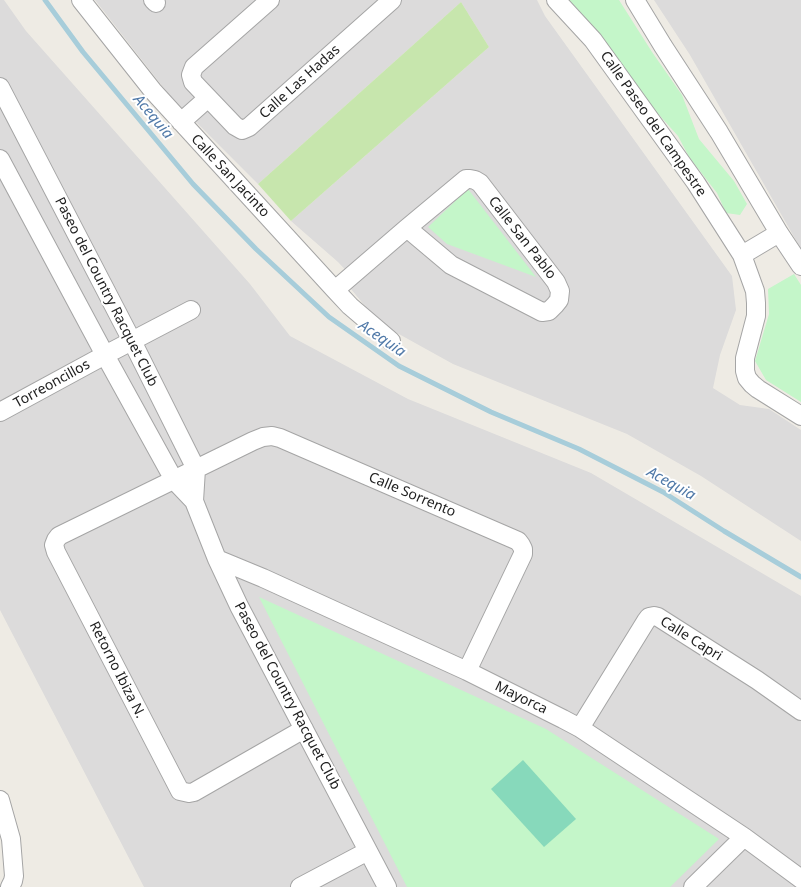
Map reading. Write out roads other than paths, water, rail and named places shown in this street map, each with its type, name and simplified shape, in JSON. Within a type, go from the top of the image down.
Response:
[{"type":"street","name":"Calle San Jacinto","points":[[81,0],[153,92],[350,306],[391,341]]},
{"type":"street","name":"Calle Las Hadas","points":[[270,0],[194,67],[191,75],[193,82],[235,126],[242,130],[249,127],[392,0]]},
{"type":"street","name":"Calle Paseo del Campestre","points":[[556,0],[593,40],[696,183],[742,255],[755,292],[756,303],[756,316],[745,358],[745,371],[752,384],[758,389],[801,416]]},
{"type":"street","points":[[635,0],[719,132],[779,233],[801,266]]},
{"type":"street","name":"Paseo del Country Racquet Club","points":[[0,87],[132,341],[196,469],[194,501]]},
{"type":"street","points":[[181,122],[208,98]]},
{"type":"street","name":"Paseo del Country Racquet Club","points":[[0,159],[105,356],[174,480],[194,501],[217,559],[239,606],[387,887]]},
{"type":"street","name":"Calle San Pablo","points":[[335,290],[407,228],[466,179],[470,178],[480,183],[556,282],[560,291],[560,300],[549,311],[542,312],[450,265],[407,228]]},
{"type":"street","points":[[742,255],[779,233]]},
{"type":"street","name":"Torreoncillos","points":[[0,412],[191,310]]},
{"type":"street","name":"Calle Sorrento","points":[[174,480],[263,437],[272,436],[280,438],[518,541],[523,549],[523,554],[468,671]]},
{"type":"street","name":"Retorno Ibiza N.","points":[[174,480],[59,536],[54,545],[56,552],[180,791],[194,792],[304,729]]},
{"type":"street","name":"Mayorca","points":[[217,559],[263,578],[468,671],[564,719],[580,728],[744,837],[801,879]]},
{"type":"street","name":"Calle Capri","points":[[580,728],[646,621],[650,617],[654,616],[658,617],[750,675],[801,711]]},
{"type":"street","points":[[0,800],[14,876],[10,887]]},
{"type":"street","points":[[693,887],[744,837]]},
{"type":"street","points":[[300,887],[368,851]]},
{"type":"waterway","name":"Acequia","points":[[45,0],[83,52],[193,184],[256,249],[329,317],[399,366],[491,412],[579,449],[663,492],[724,531],[801,577]]}]
